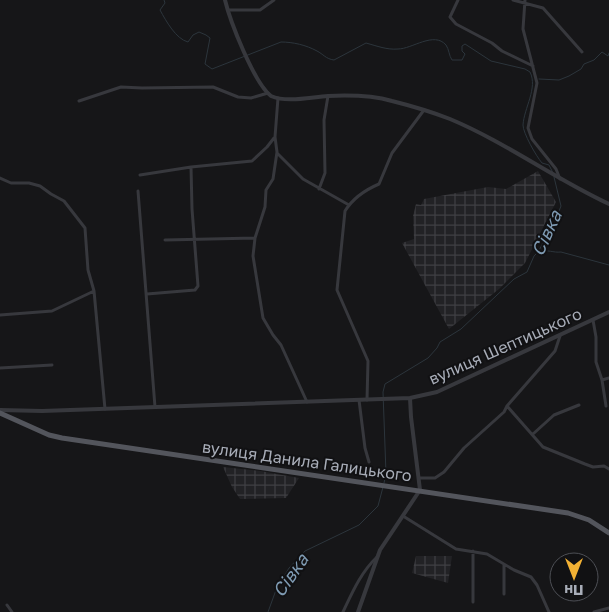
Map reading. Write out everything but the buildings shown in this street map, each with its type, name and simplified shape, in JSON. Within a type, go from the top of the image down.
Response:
[{"type":"main road","name":"вулиця Данила Галицького","points":[[0,412],[49,435],[62,438],[568,513],[589,520],[609,533]]},
{"type":"street","points":[[225,0],[249,60],[260,83],[268,93],[278,98],[361,95],[390,100],[424,110],[472,130],[609,204]]},
{"type":"street","points":[[228,10],[260,10],[274,0]]},
{"type":"street","points":[[458,0],[450,17],[456,24],[533,67]]},
{"type":"street","points":[[513,0],[543,8],[582,52]]},
{"type":"street","points":[[525,2],[523,29],[537,83],[528,128],[532,138],[556,169],[559,178]]},
{"type":"street","points":[[79,101],[121,86],[142,88],[213,87],[238,97],[251,98],[268,93]]},
{"type":"street","points":[[319,188],[325,173],[324,120],[328,96]]},
{"type":"street","points":[[278,98],[275,137],[277,152],[273,179],[266,190],[265,207],[255,238],[253,256],[262,318],[281,345],[307,402]]},
{"type":"street","points":[[368,400],[368,361],[337,290],[345,211],[365,190],[378,184],[392,154],[424,110]]},
{"type":"street","points":[[140,175],[191,167],[252,161],[275,137]]},
{"type":"street","points":[[277,152],[303,179],[349,205]]},
{"type":"street","points":[[146,294],[194,290],[198,286],[191,167]]},
{"type":"street","points":[[0,178],[11,182],[40,186],[64,201],[85,228],[88,270],[94,291],[105,408]]},
{"type":"street","points":[[138,191],[155,407]]},
{"type":"street","points":[[164,240],[255,238]]},
{"type":"street","points":[[0,314],[52,311],[94,291]]},
{"type":"street","name":"вулиця Шептицького","points":[[0,412],[410,398],[437,392],[609,312]]},
{"type":"street","points":[[593,320],[596,338],[596,362],[602,380],[606,406]]},
{"type":"street","points":[[419,478],[435,478],[444,472],[464,448],[504,412],[507,406],[555,351],[560,336]]},
{"type":"street","points":[[0,368],[52,365]]},
{"type":"street","points":[[602,380],[609,378]]},
{"type":"street","points":[[358,612],[379,555],[420,490],[410,398]]},
{"type":"street","points":[[359,400],[365,448],[369,462]]},
{"type":"street","points":[[532,434],[554,415],[578,405]]},
{"type":"street","points":[[507,406],[543,447],[593,467],[604,466],[609,470]]},
{"type":"street","points":[[18,421],[18,413],[23,410]]},
{"type":"street","points":[[403,516],[456,549],[487,554],[504,565],[530,577],[535,581],[549,612]]},
{"type":"street","points":[[473,552],[473,602]]},
{"type":"street","points":[[343,612],[371,562],[379,555]]},
{"type":"street","points":[[504,565],[504,594]]},
{"type":"street","points":[[7,606],[12,612]]},
{"type":"street","points":[[594,612],[609,608]]},
{"type":"shaded area","points":[[538,171],[556,202],[525,263],[499,289],[449,329],[402,243],[414,239],[413,216],[416,204],[421,205],[424,199],[488,187],[506,189]]},
{"type":"shaded area","points":[[223,467],[299,478],[286,498],[240,499]]},
{"type":"shaded area","points":[[416,556],[452,556],[448,583],[412,573]]},
{"type":"waterway","name":"Сівка","points":[[164,0],[165,3],[160,10],[179,37],[188,42],[193,35],[199,32],[210,38],[205,64],[212,69],[281,42],[304,46],[334,60],[366,43],[398,49],[429,40],[441,41],[446,45],[452,60],[462,60],[465,54],[462,51],[462,46],[465,44],[491,61],[525,69],[530,72],[532,78],[532,91],[524,118],[524,129],[536,155],[542,163],[549,165],[553,173]]},
{"type":"waterway","points":[[539,79],[559,80],[581,69],[584,64],[594,60],[602,52],[608,56],[609,53]]},
{"type":"waterway","name":"Сівка","points":[[384,483],[386,474],[383,392],[385,384],[428,358],[440,342],[461,329],[514,279],[527,272],[534,256],[554,224],[561,206],[554,177]]},
{"type":"waterway","points":[[540,252],[561,252],[609,265]]},
{"type":"waterway","name":"Сівка","points":[[268,612],[276,590],[289,568],[305,551],[359,525],[378,506],[383,487]]}]
